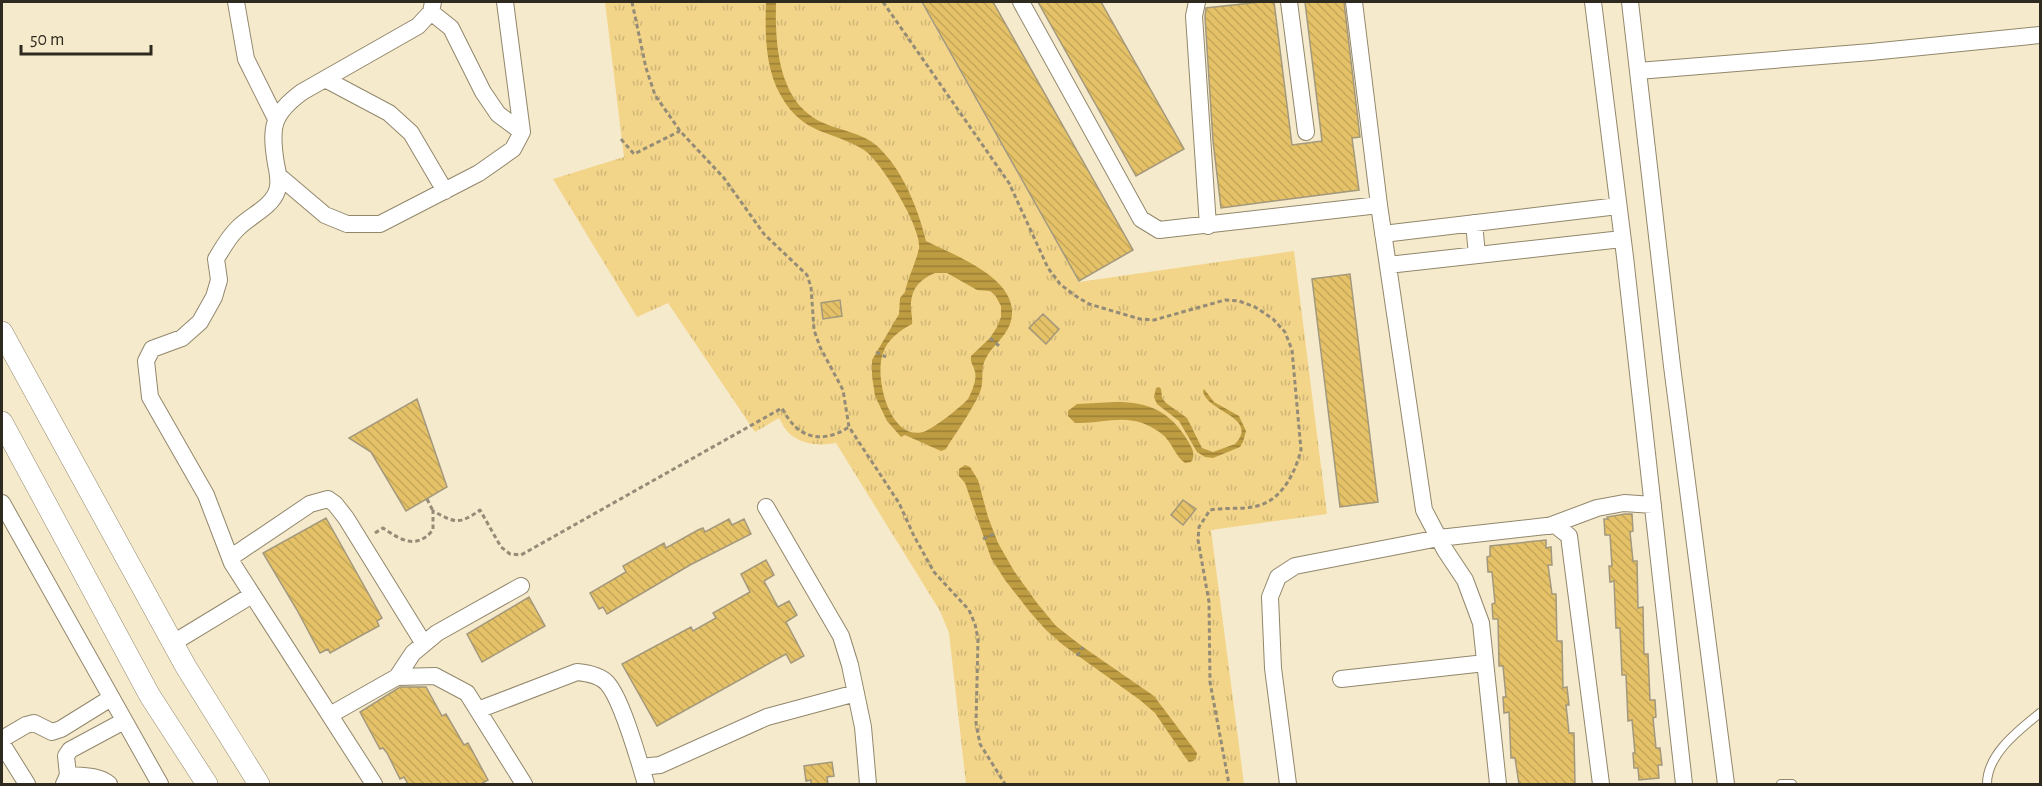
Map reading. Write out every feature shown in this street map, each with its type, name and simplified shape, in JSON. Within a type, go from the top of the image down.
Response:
[{"type":"street","points":[[236,2],[246,59],[276,119]]},
{"type":"street","points":[[279,176],[325,215],[347,224],[380,224],[479,173],[513,149],[522,132],[505,2]]},
{"type":"street","points":[[1021,2],[1141,219],[1159,230],[1379,205]]},
{"type":"street","points":[[1197,2],[1194,16],[1208,225]]},
{"type":"street","points":[[1289,2],[1306,132]]},
{"type":"street","points":[[1354,2],[1379,205],[1424,510],[1465,580],[1481,624],[1497,784]]},
{"type":"street","points":[[1593,2],[1684,784]]},
{"type":"street","points":[[1630,2],[1672,366],[1726,784]]},
{"type":"street","points":[[374,784],[230,558],[206,495],[150,397],[147,361],[152,349],[182,338],[200,322],[214,297],[219,279],[216,259],[236,230],[271,202],[277,190],[279,176],[272,141],[276,119],[285,105],[325,79],[418,26],[432,7],[451,28],[483,92],[498,114],[522,132]]},
{"type":"street","points":[[1638,71],[1871,52],[2040,35]]},
{"type":"street","points":[[325,79],[389,112],[411,133],[445,191]]},
{"type":"street","points":[[1383,234],[1618,206]]},
{"type":"street","points":[[1474,223],[1477,255]]},
{"type":"street","points":[[1388,266],[1622,239]]},
{"type":"street","points":[[2,332],[173,643],[259,784]]},
{"type":"street","points":[[2,422],[150,696],[207,784]]},
{"type":"street","points":[[230,558],[310,504],[328,499],[346,518],[424,644]]},
{"type":"street","points":[[2,503],[160,784]]},
{"type":"street","points":[[1549,526],[1597,508],[1624,503],[1653,505]]},
{"type":"street","points":[[766,507],[841,636],[850,665],[863,727],[868,784]]},
{"type":"street","points":[[1288,784],[1273,668],[1270,597],[1278,577],[1296,566],[1439,538],[1555,525],[1569,536],[1601,784]]},
{"type":"street","points":[[330,715],[397,677],[413,653],[437,633],[521,586]]},
{"type":"street","points":[[173,643],[252,595]]},
{"type":"street","points":[[1341,679],[1485,663]]},
{"type":"street","points":[[478,710],[577,672],[593,674],[607,682],[621,707],[646,784]]},
{"type":"street","points":[[397,677],[435,676],[467,693],[524,784]]},
{"type":"street","points":[[641,767],[660,765],[767,717],[856,693]]},
{"type":"street","points":[[27,784],[2,741],[26,725],[34,723],[52,732],[61,729],[111,698]]},
{"type":"street","points":[[110,784],[91,776],[66,780],[66,756],[70,750],[124,720]]},
{"type":"lane","points":[[1987,784],[1991,763],[2040,712]]},
{"type":"lane","points":[[1781,784],[1792,784]]},
{"type":"path","points":[[632,2],[646,68],[655,95],[680,131],[724,178],[764,234],[807,275],[811,287],[814,330],[820,347],[843,390],[849,427],[899,503],[934,572],[969,610],[978,639],[976,723],[980,744],[1005,784]]},
{"type":"path","points":[[883,2],[1009,183],[1048,268],[1060,284],[1089,304],[1140,319],[1154,320],[1225,300],[1239,301],[1255,307],[1274,319],[1285,332],[1292,350],[1301,450],[1297,466],[1276,497],[1257,506],[1210,510],[1199,527],[1198,540],[1210,617],[1210,682],[1229,784]]},
{"type":"path","points":[[621,139],[634,154],[680,131]]},
{"type":"path","points":[[990,338],[999,346]]},
{"type":"path","points":[[876,352],[886,357]]},
{"type":"path","points":[[433,511],[456,522],[466,520],[480,510],[501,547],[510,554],[521,555],[782,408],[788,421],[798,430],[810,436],[824,437],[838,434],[849,427]]},
{"type":"path","points":[[372,535],[383,528],[408,541],[417,542],[425,539],[433,530],[433,511],[427,499]]},
{"type":"path","points":[[983,539],[994,534]]},
{"type":"path","points":[[1077,656],[1083,647]]},
{"type":"green space","points":[[605,2],[921,2],[1079,282],[1294,251],[1327,514],[1211,530],[1244,784],[966,784],[949,633],[940,611],[836,443],[818,444],[795,438],[779,418],[755,432],[668,303],[637,317],[553,179],[624,157]]},
{"type":"shaded area","points":[[766,2],[776,2],[779,55],[789,89],[798,103],[810,115],[826,124],[858,135],[876,145],[894,165],[908,189],[926,241],[984,272],[998,282],[1007,295],[1012,308],[1010,324],[986,358],[982,385],[970,411],[946,449],[941,451],[905,435],[901,437],[887,421],[875,396],[872,376],[872,360],[899,314],[900,298],[905,292],[918,254],[918,238],[914,226],[890,181],[864,150],[808,125],[790,109],[781,96],[772,74],[767,50]],"holes":[[[935,273],[947,273],[977,290],[990,291],[995,295],[1001,306],[1001,317],[990,338],[971,356],[975,378],[968,399],[933,427],[923,432],[911,432],[901,427],[887,404],[881,376],[883,353],[894,336],[912,324],[912,297],[918,284]]]},
{"type":"shaded area","points":[[1159,387],[1166,403],[1187,418],[1202,448],[1213,452],[1235,444],[1241,435],[1241,427],[1230,415],[1206,398],[1204,389],[1214,402],[1239,416],[1246,431],[1240,447],[1213,458],[1205,457],[1197,452],[1179,421],[1157,404],[1154,397],[1156,388]]},
{"type":"shaded area","points":[[1116,402],[1149,406],[1166,415],[1174,422],[1191,446],[1193,454],[1191,462],[1185,463],[1162,434],[1140,422],[1119,420],[1075,423],[1068,416],[1068,411],[1077,404]]},
{"type":"shaded area","points":[[965,465],[970,467],[978,480],[998,543],[1014,571],[1037,603],[1056,626],[1154,696],[1197,753],[1193,761],[1189,762],[1185,757],[1155,713],[1046,630],[1005,580],[991,558],[965,483],[959,476],[959,469]]},
{"type":"building","points":[[922,2],[993,2],[1133,250],[1079,281]]},
{"type":"building","points":[[1038,2],[1101,2],[1184,149],[1136,176]]},
{"type":"building","points":[[1274,2],[1292,145],[1322,141],[1305,2],[1344,2],[1360,137],[1352,138],[1359,190],[1221,208],[1213,141],[1206,8]]},
{"type":"building","points":[[1350,274],[1378,502],[1340,507],[1312,279]]},
{"type":"building","points":[[840,300],[842,316],[823,319],[821,303]]},
{"type":"building","points":[[1043,314],[1059,329],[1046,344],[1029,328]]},
{"type":"building","points":[[417,399],[447,487],[406,511],[371,452],[349,438]]},
{"type":"building","points":[[1183,500],[1196,509],[1183,525],[1171,515]]},
{"type":"building","points":[[1632,514],[1633,531],[1630,532],[1633,561],[1637,561],[1638,608],[1643,607],[1644,654],[1648,654],[1650,700],[1655,700],[1656,717],[1653,718],[1656,748],[1660,748],[1662,765],[1658,765],[1659,778],[1639,780],[1638,768],[1634,768],[1632,720],[1628,721],[1626,675],[1622,675],[1620,628],[1616,628],[1614,581],[1610,582],[1609,566],[1612,566],[1610,535],[1605,535],[1604,519]]},
{"type":"building","points":[[326,518],[382,618],[377,621],[379,626],[330,653],[328,649],[320,653],[263,553]]},
{"type":"building","points":[[729,519],[732,525],[744,519],[751,534],[690,565],[607,614],[603,607],[599,609],[590,593],[626,572],[623,566],[664,543],[666,548],[698,530],[703,528],[705,532]]},
{"type":"building","points":[[1546,540],[1546,548],[1551,547],[1552,565],[1548,565],[1552,594],[1556,594],[1557,641],[1562,641],[1563,688],[1567,687],[1569,733],[1574,733],[1575,784],[1519,784],[1515,758],[1511,758],[1509,712],[1504,713],[1503,697],[1506,697],[1503,666],[1499,666],[1498,619],[1493,619],[1492,604],[1495,603],[1492,572],[1488,572],[1487,557],[1490,556],[1490,546]]},
{"type":"building","points":[[766,560],[774,575],[764,581],[778,607],[789,601],[797,615],[786,622],[804,656],[791,663],[786,654],[657,726],[622,664],[691,627],[693,631],[716,618],[713,613],[750,592],[741,574]]},
{"type":"building","points":[[529,597],[545,626],[482,662],[467,634]]},
{"type":"building","points":[[400,687],[426,687],[442,716],[446,714],[464,745],[468,743],[488,780],[481,784],[408,784],[404,777],[400,779],[387,753],[383,748],[380,749],[360,712]]},
{"type":"building","points":[[832,762],[834,776],[827,777],[828,784],[811,784],[811,780],[806,781],[804,766]]}]
